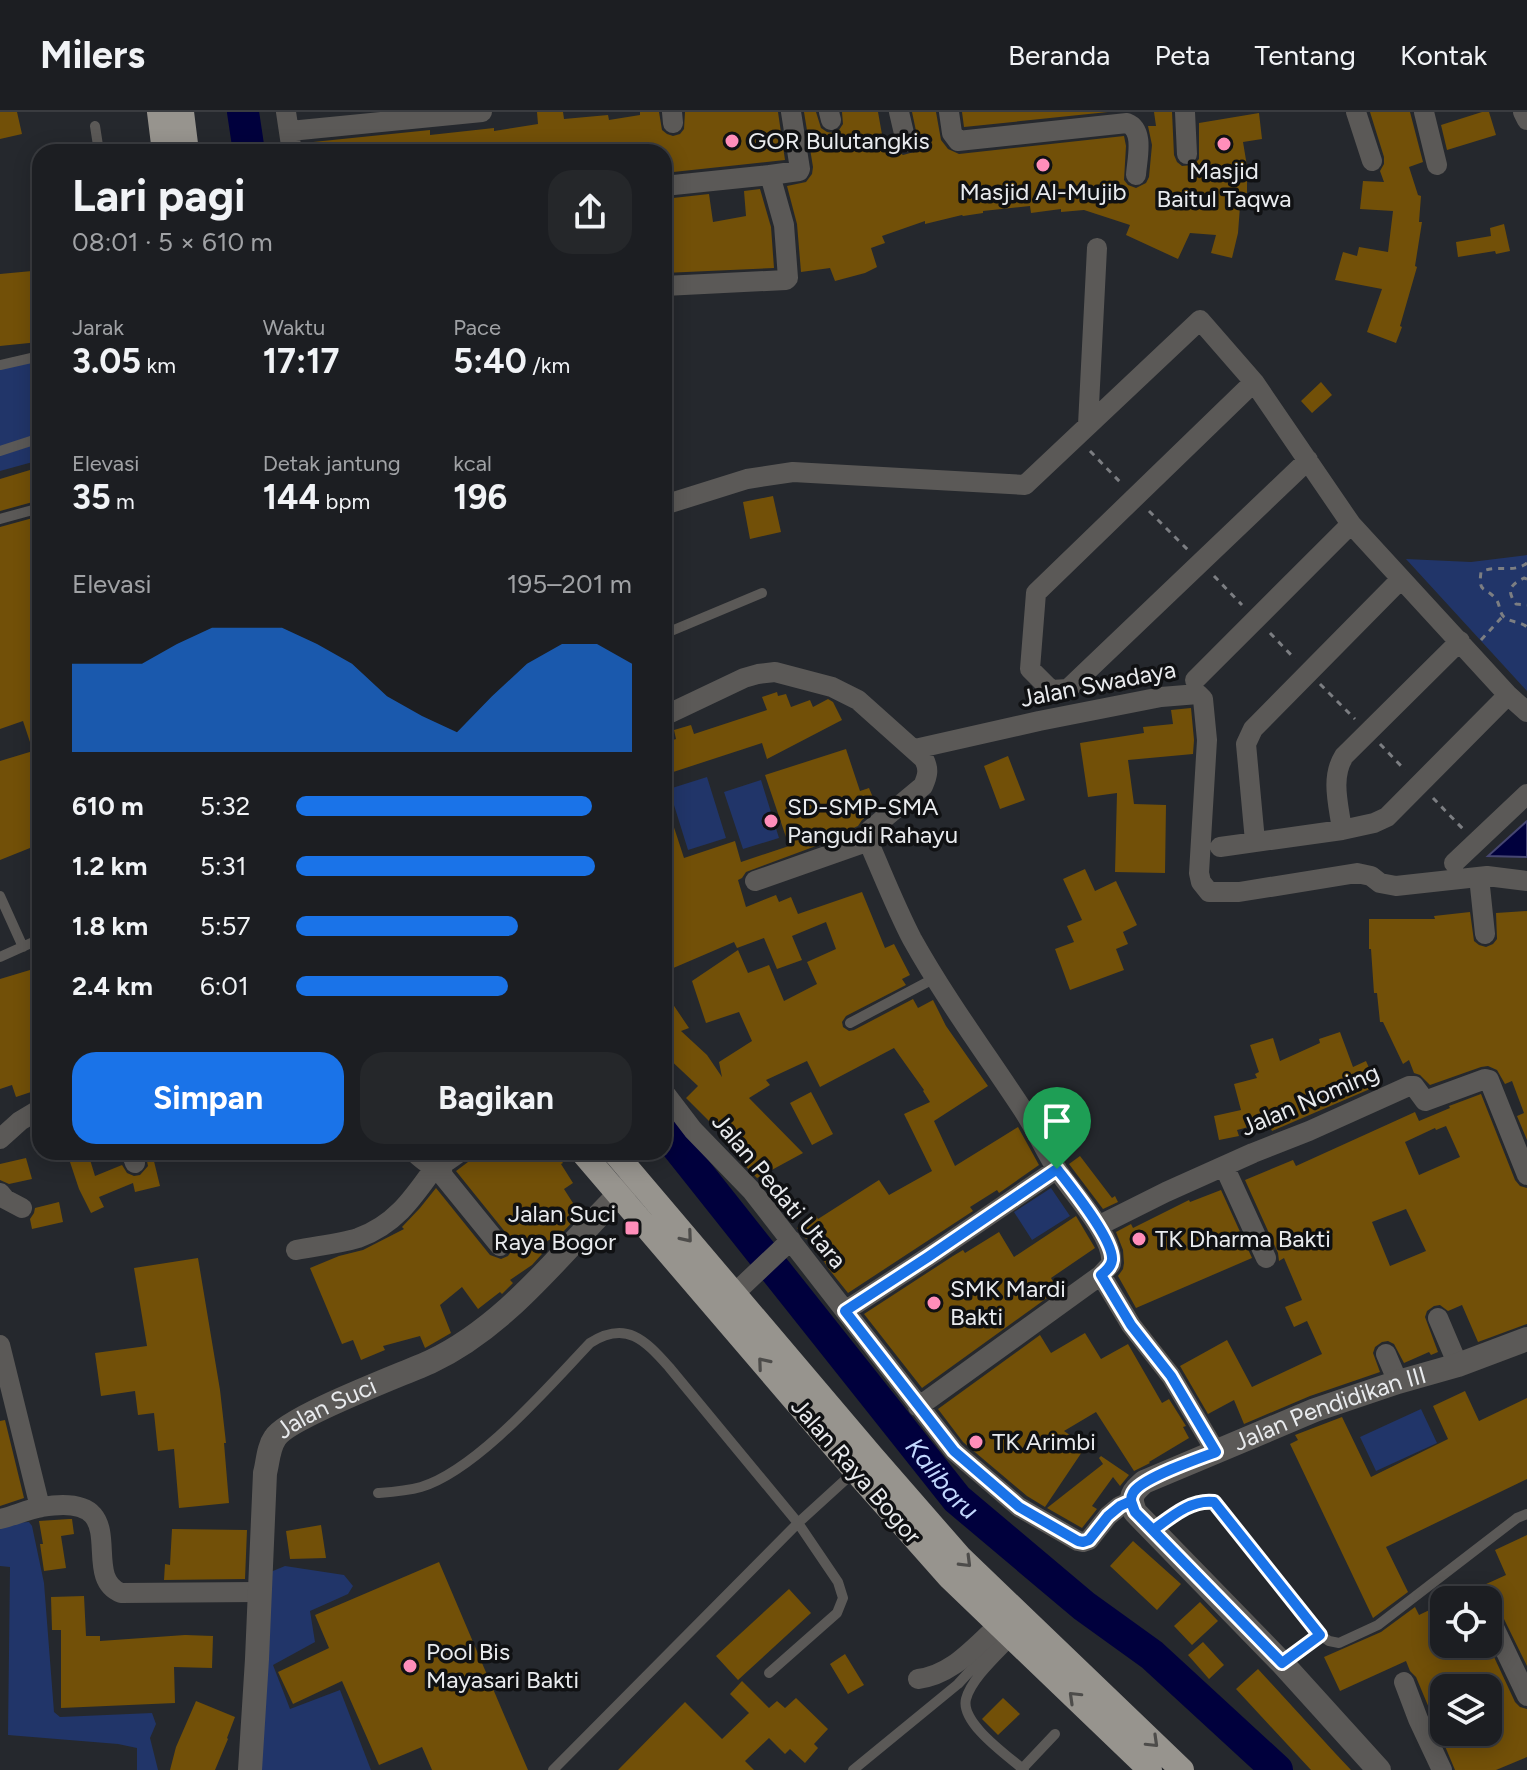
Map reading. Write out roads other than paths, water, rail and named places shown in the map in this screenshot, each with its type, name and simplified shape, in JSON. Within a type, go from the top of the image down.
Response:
[{"type":"highway","points":[[159,112],[163,144]]},
{"type":"highway","points":[[182,112],[186,144]]},
{"type":"highway","name":"Jalan Raya Bogor","points":[[593,1160],[628,1186],[735,1293],[949,1577],[1182,1770]]},
{"type":"highway","name":"Jalan Raya Bogor","points":[[617,1160],[628,1186],[863,1464]]},
{"type":"highway","name":"Jalan Raya Bogor","points":[[1011,1630],[1150,1770]]},
{"type":"street","points":[[291,144],[288,121],[482,112]]},
{"type":"street","points":[[672,185],[799,170],[791,112]]},
{"type":"street","points":[[899,112],[906,142]]},
{"type":"street","points":[[949,112],[952,133],[958,141],[1127,123],[1133,125],[1138,139],[1136,175]]},
{"type":"street","points":[[1185,112],[1187,154]]},
{"type":"street","points":[[1356,112],[1372,161]]},
{"type":"street","points":[[1424,112],[1437,165]]},
{"type":"street","points":[[1523,112],[1527,120]]},
{"type":"street","points":[[672,286],[786,280],[789,276],[784,225],[770,175]]},
{"type":"street","points":[[1082,431],[1097,248]]},
{"type":"street","points":[[672,502],[747,479],[793,472],[1025,485],[1200,320],[1254,382],[1351,524],[1527,712]]},
{"type":"street","points":[[1254,382],[1036,593],[1030,669],[1051,690],[1068,689],[1308,460]]},
{"type":"street","points":[[1195,680],[1351,524]]},
{"type":"street","points":[[1255,841],[1246,744],[1253,729],[1401,579]]},
{"type":"street","points":[[1342,830],[1336,778],[1344,756],[1465,646]]},
{"type":"street","points":[[672,712],[744,678],[775,672],[814,681],[858,700],[915,749],[928,767],[923,786],[872,834],[755,881]]},
{"type":"street","name":"Jalan Swadaya","points":[[915,749],[1161,697],[1198,694],[1203,699],[1207,740],[1199,873],[1201,882],[1209,892],[1239,892],[1357,873],[1396,886],[1487,876],[1527,881]]},
{"type":"street","points":[[1220,847],[1342,830],[1387,817],[1508,695]]},
{"type":"street","points":[[1454,863],[1527,794]]},
{"type":"street","points":[[872,834],[904,924],[1057,1169],[1098,1226],[1112,1254],[1108,1269],[1101,1275],[918,1407]]},
{"type":"street","points":[[1479,877],[1485,934]]},
{"type":"street","name":"Jalan Noming","points":[[1098,1226],[1166,1192],[1409,1086],[1417,1088],[1425,1101],[1489,1080],[1527,1175]]},
{"type":"street","name":"Jalan Pedati Utara","points":[[672,1102],[693,1130],[752,1191],[954,1451],[994,1487],[1019,1507],[1083,1542],[1089,1540],[1108,1516],[1131,1501]]},
{"type":"street","points":[[0,1139],[32,1114]]},
{"type":"street","points":[[423,1160],[429,1165],[438,1166]]},
{"type":"street","points":[[296,1250],[357,1238],[390,1221],[408,1205],[438,1166],[447,1160]]},
{"type":"street","points":[[438,1166],[500,1246]]},
{"type":"street","points":[[1224,1166],[1266,1258]]},
{"type":"street","points":[[845,1311],[1057,1169]]},
{"type":"street","name":"Jalan Suci","points":[[250,1770],[265,1473],[276,1436],[324,1408],[450,1353],[488,1326],[531,1276],[628,1186]]},
{"type":"street","points":[[0,1193],[22,1208]]},
{"type":"street","points":[[735,1293],[791,1240]]},
{"type":"street","points":[[1101,1275],[1131,1325],[1171,1376],[1216,1452]]},
{"type":"street","points":[[1438,1318],[1458,1365]]},
{"type":"street","name":"Jalan Pendidikan III","points":[[1131,1501],[1134,1491],[1144,1482],[1315,1410],[1458,1365],[1527,1339]]},
{"type":"street","points":[[0,1345],[40,1507]]},
{"type":"street","points":[[1386,1354],[1398,1382]]},
{"type":"street","points":[[1131,1501],[1135,1512],[1282,1663],[1379,1770]]},
{"type":"street","points":[[0,1519],[40,1507],[87,1508],[95,1516],[99,1527],[109,1585],[121,1593],[260,1592]]},
{"type":"street","points":[[918,1679],[934,1677],[1011,1630]]},
{"type":"street","points":[[1502,1644],[1527,1696]]},
{"type":"street","points":[[1404,1682],[1442,1770]]},
{"type":"lane","points":[[95,126],[98,144]]},
{"type":"lane","points":[[0,365],[32,358]]},
{"type":"lane","points":[[0,451],[32,441]]},
{"type":"lane","points":[[0,519],[32,510]]},
{"type":"lane","points":[[672,631],[762,593]]},
{"type":"lane","points":[[0,896],[23,947]]},
{"type":"lane","points":[[0,957],[32,943]]},
{"type":"lane","points":[[850,1023],[935,978]]},
{"type":"lane","points":[[378,1493],[421,1487],[457,1469],[513,1423],[590,1343],[604,1334],[628,1334],[655,1351],[798,1523],[838,1582],[843,1598],[837,1613],[769,1673]]},
{"type":"lane","points":[[553,1770],[798,1523],[863,1464]]},
{"type":"lane","points":[[1153,1530],[1194,1504],[1214,1502],[1320,1635],[1339,1643],[1378,1625],[1517,1518],[1527,1514]]},
{"type":"lane","points":[[1011,1630],[966,1699],[971,1722],[1023,1770],[1055,1734]]},
{"type":"lane","points":[[853,1770],[958,1684],[1011,1630]]},
{"type":"lane","points":[[1282,1663],[1320,1635]]},
{"type":"waterway","name":"Kalibaru","points":[[243,112],[248,144]]},
{"type":"waterway","name":"Kalibaru","points":[[672,1140],[957,1499],[1084,1606],[1152,1655],[1277,1770]]},
{"type":"place","name":"GOR Bulutangkis","points":[[732,141]]},
{"type":"place","name":"Masjid Baitul Taqwa","points":[[1224,144]]},
{"type":"place","name":"Masjid Al-Mujib","points":[[1043,165]]},
{"type":"place","name":"SD-SMP-SMA Pangudi Rahayu","points":[[771,821]]},
{"type":"place","name":"Jalan Suci Raya Bogor","points":[[632,1228]]},
{"type":"place","name":"TK Dharma Bakti","points":[[1139,1239]]},
{"type":"place","name":"SMK Mardi Bakti","points":[[934,1303]]},
{"type":"place","name":"TK Arimbi","points":[[976,1442]]},
{"type":"place","name":"Pool Bis Mayasari Bakti","points":[[410,1666]]}]
